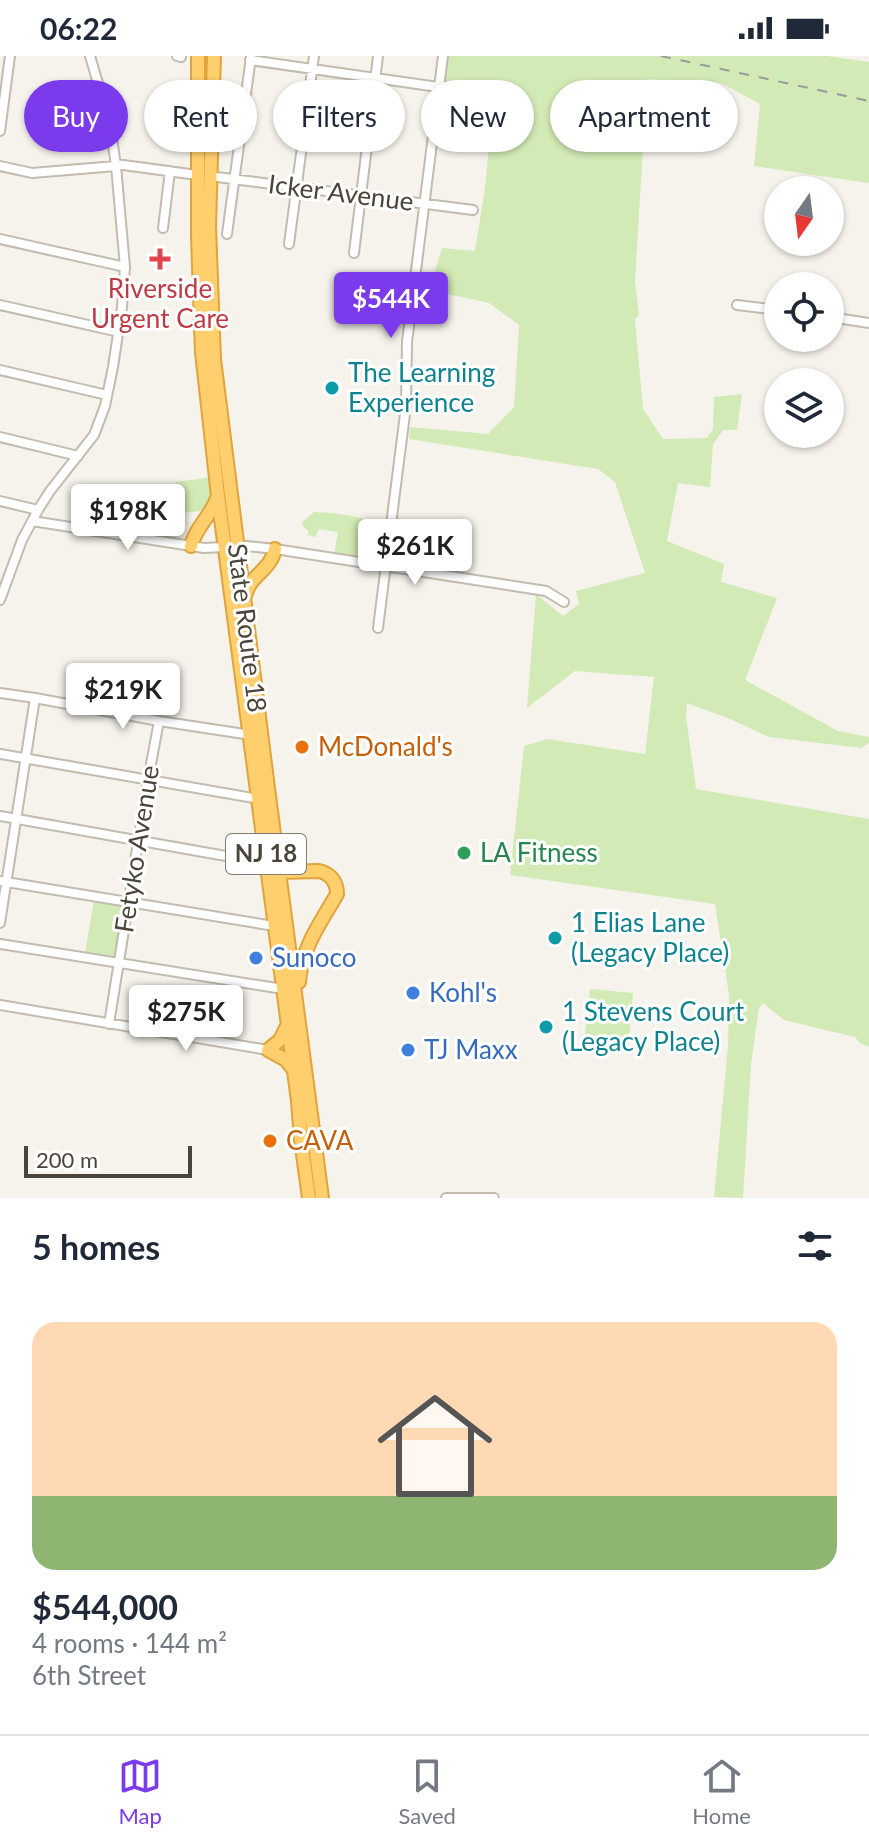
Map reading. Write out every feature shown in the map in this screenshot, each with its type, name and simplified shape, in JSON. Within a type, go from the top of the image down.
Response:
[{"type":"highway","name":"State Route 18","points":[[198,56],[214,359],[251,735],[259,799],[297,1005],[322,1198]]},
{"type":"highway","name":"State Route 18","points":[[214,56],[203,175],[199,279],[202,352],[218,496],[245,600],[274,876],[274,926],[309,1198]]},
{"type":"highway","points":[[191,546],[194,536],[213,511],[218,496]]},
{"type":"highway","points":[[245,600],[251,580],[271,562],[275,549]]},
{"type":"highway","points":[[274,876],[324,872],[333,878],[337,886],[337,894],[304,955],[297,1005]]},
{"type":"highway","points":[[287,1025],[284,1036],[268,1050],[286,1060],[294,1071]]},
{"type":"street","points":[[0,131],[10,56]]},
{"type":"street","points":[[0,600],[18,551],[38,510],[94,435],[102,417],[119,332],[125,267],[116,165],[110,124],[90,56]]},
{"type":"street","points":[[289,244],[314,56]]},
{"type":"street","points":[[354,253],[378,56]]},
{"type":"street","points":[[439,80],[443,56]]},
{"type":"street","points":[[227,234],[251,58],[421,85]]},
{"type":"street","points":[[378,628],[406,406],[407,342],[430,152]]},
{"type":"street","name":"Icker Avenue","points":[[0,166],[32,173],[116,165],[473,210]]},
{"type":"street","points":[[163,228],[170,171]]},
{"type":"street","points":[[0,239],[125,267]]},
{"type":"street","points":[[0,305],[119,332]]},
{"type":"street","points":[[737,305],[764,308]]},
{"type":"street","points":[[844,319],[869,323]]},
{"type":"street","points":[[0,370],[107,395]]},
{"type":"street","points":[[0,437],[78,456]]},
{"type":"street","points":[[0,501],[38,510]]},
{"type":"street","points":[[32,521],[204,548],[275,549],[546,591],[564,602]]},
{"type":"street","points":[[0,693],[251,735]]},
{"type":"street","points":[[0,923],[35,698]]},
{"type":"street","name":"Fetyko Avenue","points":[[109,1024],[159,721]]},
{"type":"street","points":[[0,754],[259,799]]},
{"type":"street","points":[[0,816],[233,857],[242,854]]},
{"type":"street","points":[[4,882],[274,926]]},
{"type":"street","points":[[0,944],[283,989]]},
{"type":"street","points":[[0,1005],[268,1050]]},
{"type":"street","points":[[446,1198],[494,1198]]},
{"type":"green space","points":[[448,56],[827,56],[869,62],[869,183],[844,179],[844,176],[822,176],[754,166],[760,104],[738,92],[738,80],[550,80],[550,152],[643,152],[635,281],[639,315],[635,319],[643,409],[663,439],[707,438],[713,429],[714,397],[742,394],[737,430],[723,430],[713,444],[710,487],[678,483],[667,541],[724,564],[721,582],[777,598],[745,680],[838,731],[869,737],[869,743],[861,748],[769,737],[687,703],[696,789],[869,819],[869,1047],[855,1037],[784,1020],[763,1003],[759,1008],[751,1064],[743,1198],[714,1197],[728,1045],[729,995],[715,904],[510,875],[524,746],[547,739],[645,754],[654,677],[575,671],[527,708],[536,594],[563,616],[579,604],[576,591],[645,573],[615,482],[598,469],[409,439],[410,427],[488,434],[514,407],[519,325],[489,303],[429,290],[442,248],[475,251],[488,152],[534,152],[534,80],[444,80]]},
{"type":"green space","points":[[212,477],[214,494],[203,517],[202,511],[181,513],[176,482]]},
{"type":"green space","points":[[314,512],[351,516],[386,527],[379,561],[334,555],[338,532],[318,529],[316,537],[307,535],[309,532],[302,522]]},
{"type":"green space","points":[[94,900],[124,908],[117,956],[85,953]]},
{"type":"green space","points":[[590,989],[633,993],[628,1048],[584,1044]]},
{"type":"railway","points":[[661,56],[869,101]]},
{"type":"place","name":"Riverside Urgent Care","points":[[160,259]]},
{"type":"place","name":"The Learning Experience","points":[[332,388]]},
{"type":"place","name":"McDonald's","points":[[302,747]]},
{"type":"place","name":"LA Fitness","points":[[464,853]]},
{"type":"place","name":"1 Elias Lane (Legacy Place)","points":[[555,938]]},
{"type":"place","name":"Sunoco","points":[[256,958]]},
{"type":"place","name":"Kohl's","points":[[413,993]]},
{"type":"place","name":"1 Stevens Court (Legacy Place)","points":[[546,1027]]},
{"type":"place","name":"TJ Maxx","points":[[408,1050]]},
{"type":"place","name":"CAVA","points":[[270,1141]]}]
